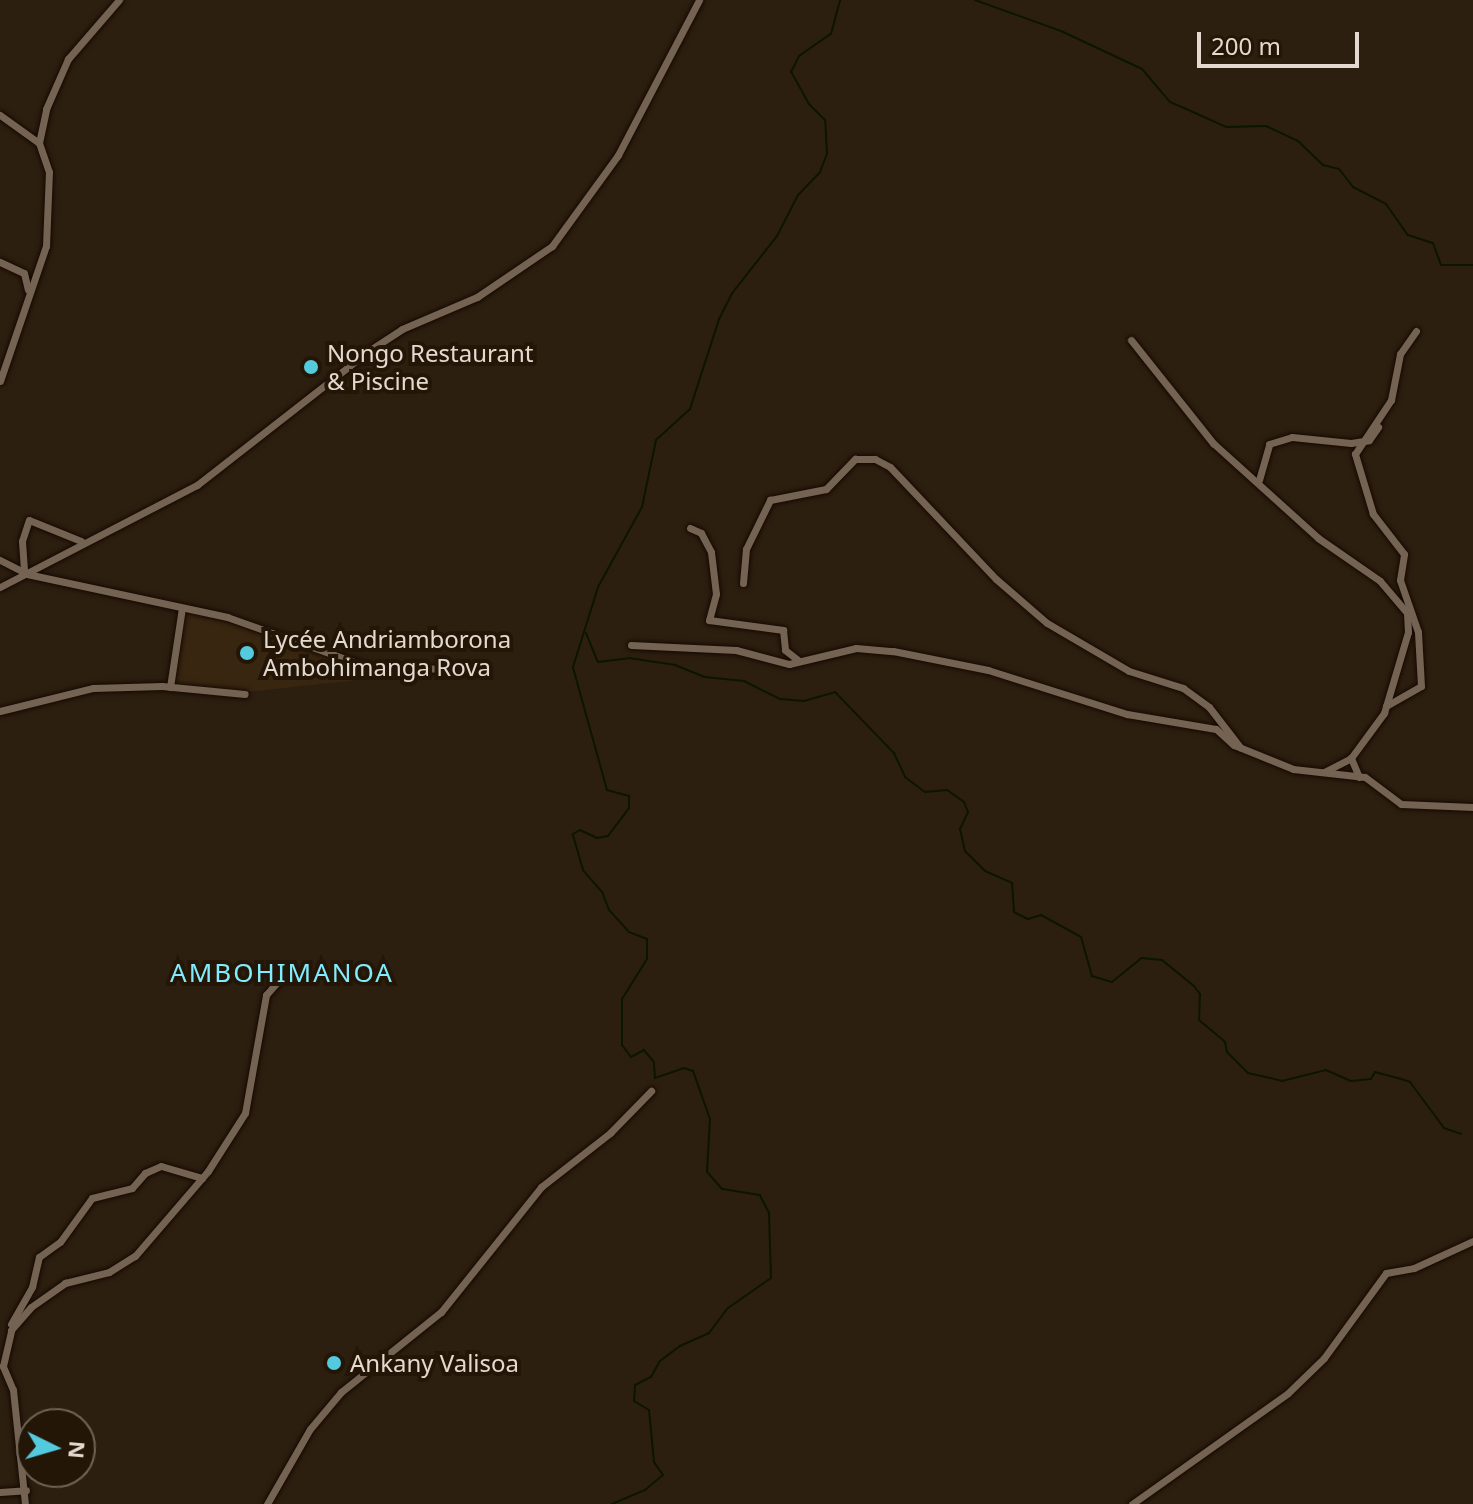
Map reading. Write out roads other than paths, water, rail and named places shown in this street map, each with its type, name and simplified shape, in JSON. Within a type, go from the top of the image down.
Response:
[{"type":"street","points":[[0,381],[48,229],[49,172],[39,143],[46,109],[68,59],[119,0]]},
{"type":"street","points":[[0,587],[197,485],[370,350],[402,329],[477,297],[552,246],[618,155],[699,0]]},
{"type":"street","points":[[0,115],[39,143]]},
{"type":"street","points":[[0,262],[24,273],[28,297]]},
{"type":"street","points":[[1259,480],[1264,451],[1280,440],[1362,441],[1373,435],[1391,400],[1400,354],[1416,331]]},
{"type":"street","points":[[1131,340],[1213,443],[1259,480],[1318,538],[1380,581],[1408,614]]},
{"type":"street","points":[[1362,441],[1355,459],[1373,514],[1404,554],[1400,580],[1418,632],[1421,686],[1386,706]]},
{"type":"street","points":[[743,583],[746,549],[770,500],[826,489],[855,459],[875,459],[890,467],[996,579],[1047,623],[1129,671],[1183,688],[1209,707],[1242,748]]},
{"type":"street","points":[[25,572],[22,541],[29,520],[81,541]]},
{"type":"street","points":[[690,528],[701,533],[711,552],[716,594],[709,620],[783,630],[785,650],[799,661]]},
{"type":"street","points":[[0,560],[25,572],[227,617],[371,668],[480,669]]},
{"type":"street","points":[[1323,773],[1351,758],[1386,706],[1408,632],[1407,597]]},
{"type":"street","points":[[170,687],[182,608]]},
{"type":"street","points":[[631,645],[736,650],[789,664],[856,648],[893,651],[988,670],[1127,714],[1216,729],[1242,748],[1293,769],[1373,781],[1401,804],[1473,807]]},
{"type":"street","points":[[0,711],[93,688],[170,687],[245,694]]},
{"type":"street","points":[[1351,758],[1359,777]]},
{"type":"street","points":[[25,1504],[26,1490],[13,1390],[2,1369],[11,1330],[31,1307],[65,1283],[109,1272],[135,1256],[202,1178],[245,1113],[266,995],[280,979]]},
{"type":"street","points":[[267,1504],[310,1429],[341,1392],[441,1312],[541,1187],[610,1133],[651,1091]]},
{"type":"street","points":[[11,1324],[32,1287],[39,1257],[60,1242],[92,1198],[132,1188],[145,1173],[161,1166],[202,1178]]},
{"type":"street","points":[[1132,1504],[1288,1393],[1324,1358],[1386,1273],[1414,1268],[1473,1241]]},
{"type":"street","points":[[0,1492],[26,1490]]},
{"type":"waterway","points":[[612,1504],[645,1490],[663,1475],[654,1462],[649,1410],[634,1401],[635,1385],[651,1377],[660,1361],[680,1346],[709,1333],[728,1308],[771,1278],[769,1213],[760,1195],[722,1189],[707,1172],[710,1119],[693,1071],[684,1068],[655,1078],[654,1062],[644,1050],[631,1057],[622,1045],[622,999],[647,959],[647,939],[629,932],[609,910],[602,892],[583,870],[573,834],[580,830],[597,838],[608,836],[629,808],[629,796],[607,790],[573,667],[598,587],[642,507],[656,440],[690,409],[719,319],[733,292],[777,236],[798,195],[820,172],[827,154],[825,120],[809,104],[791,72],[799,56],[831,34],[840,0]]},
{"type":"waterway","points":[[975,0],[1061,31],[1142,69],[1170,102],[1226,127],[1266,126],[1298,141],[1323,165],[1339,169],[1353,187],[1386,204],[1408,235],[1433,243],[1441,265],[1473,265]]},
{"type":"waterway","points":[[586,633],[598,662],[629,658],[675,665],[705,677],[744,681],[780,699],[804,701],[835,692],[894,753],[905,777],[925,792],[947,790],[964,802],[968,812],[960,829],[965,851],[985,871],[1012,883],[1014,912],[1028,919],[1041,915],[1081,937],[1092,976],[1112,982],[1142,958],[1162,960],[1194,986],[1200,994],[1199,1020],[1225,1042],[1227,1052],[1248,1073],[1282,1081],[1326,1070],[1351,1081],[1371,1079],[1375,1072],[1398,1078],[1410,1082],[1444,1128],[1461,1134]]},
{"type":"place","name":"Nongo Restaurant & Piscine","points":[[311,367]]},
{"type":"place","name":"Lycée Andriamborona Ambohimanga Rova","points":[[247,653]]},
{"type":"place","name":"Ankany Valisoa","points":[[334,1363]]},
{"type":"district","name":"AMBOHIMANOA","points":[[282,973]]}]
